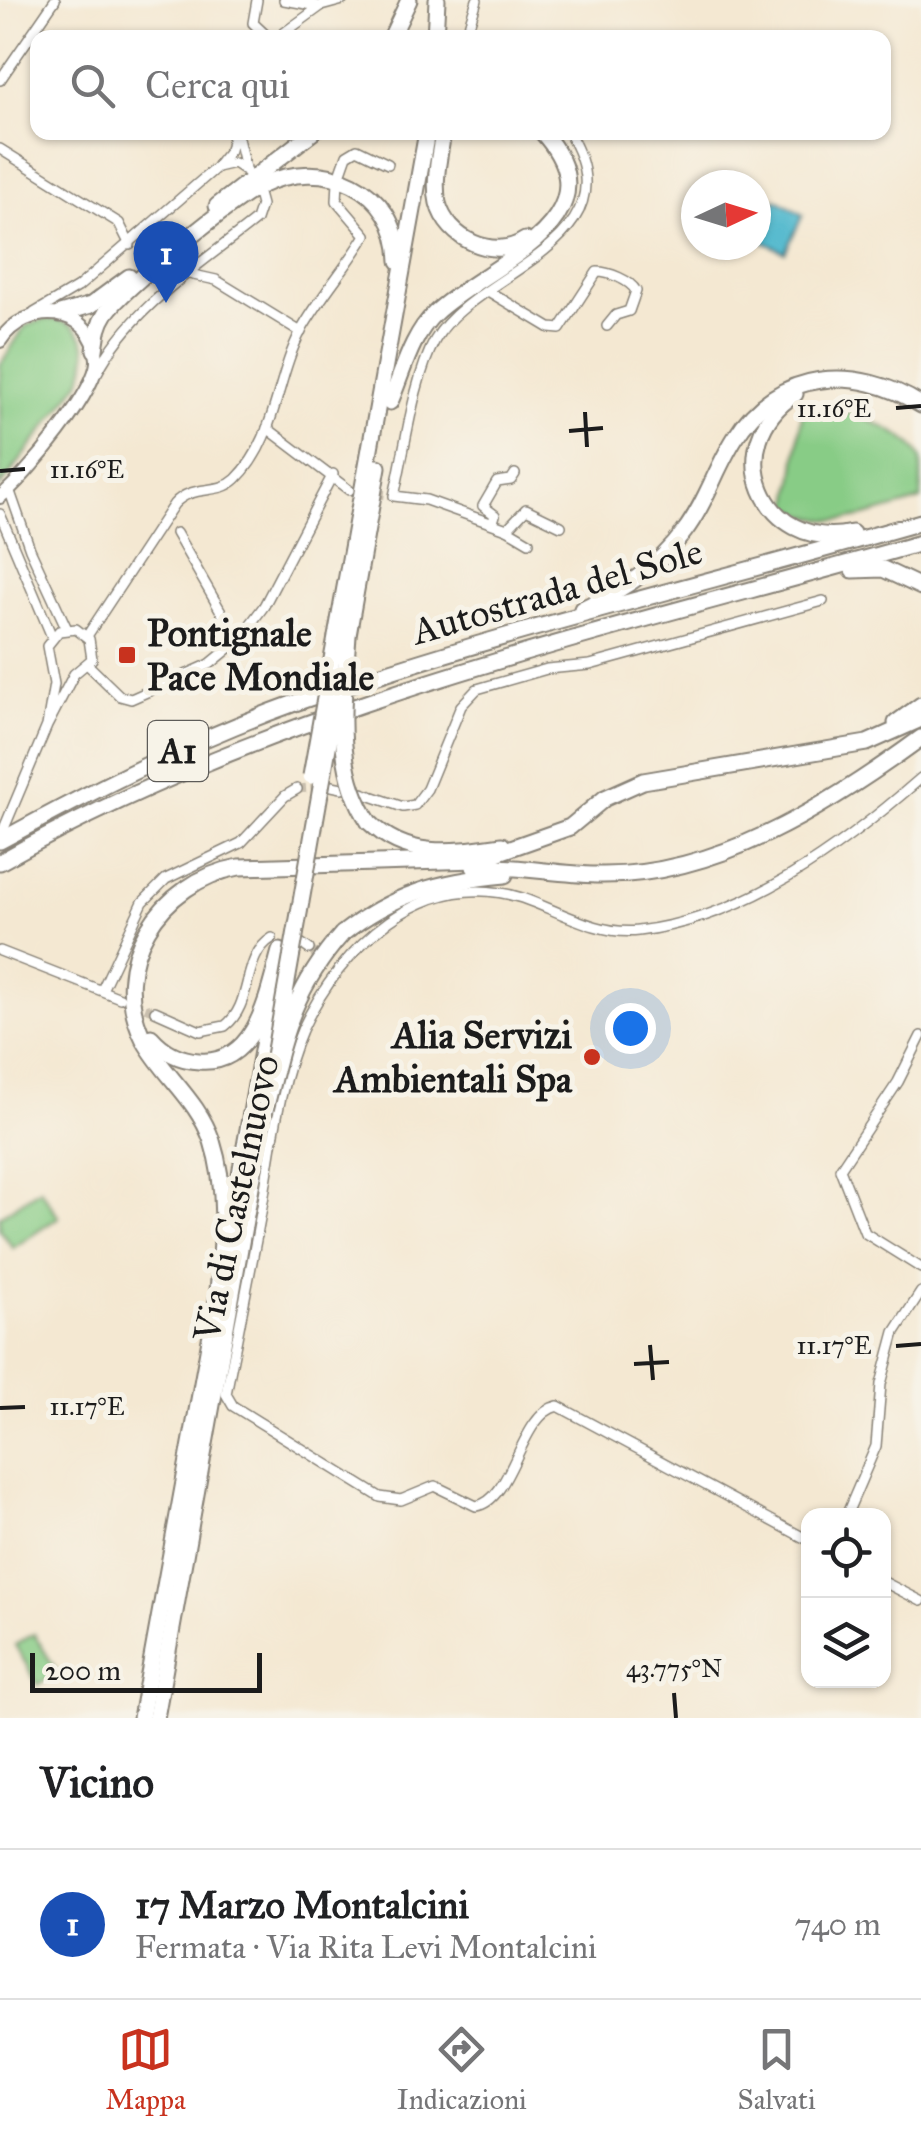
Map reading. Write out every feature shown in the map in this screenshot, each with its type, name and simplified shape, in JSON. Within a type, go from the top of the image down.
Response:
[{"type":"highway","points":[[394,30],[409,0]]},
{"type":"highway","points":[[435,30],[436,0]]},
{"type":"highway","points":[[445,30],[446,0]]},
{"type":"highway","points":[[60,314],[98,301],[296,140]]},
{"type":"highway","points":[[281,154],[301,140]]},
{"type":"highway","points":[[95,350],[100,325],[117,302],[311,140]]},
{"type":"highway","points":[[156,1718],[264,1114],[426,140]]},
{"type":"highway","points":[[141,1718],[217,1301],[276,945],[390,402],[439,140]]},
{"type":"highway","points":[[440,140],[439,206],[462,238],[503,249],[520,244],[536,232],[556,201],[560,184],[555,166],[537,140]]},
{"type":"highway","points":[[390,402],[425,324],[465,288],[544,236],[555,222],[567,184],[562,162],[547,140]]},
{"type":"highway","points":[[232,206],[263,185],[300,176],[338,176],[366,190],[386,211],[398,240],[395,323]]},
{"type":"highway","points":[[550,625],[630,585],[663,558],[695,515],[747,420],[782,392],[808,380],[858,379],[890,388],[921,405]]},
{"type":"highway","points":[[917,524],[902,519],[828,536],[787,522],[759,489],[756,446],[770,416],[784,401],[821,385],[865,387],[921,414]]},
{"type":"highway","name":"Autostrada del Sole","points":[[0,840],[85,794],[292,704],[550,625],[917,524]]},
{"type":"highway","name":"Autostrada del Sole","points":[[0,862],[133,794],[303,723],[470,669],[921,542]]},
{"type":"highway","points":[[811,574],[822,578],[864,568],[883,569],[921,587]]},
{"type":"highway","points":[[342,636],[342,748],[354,794],[370,822],[394,843],[427,852],[536,839]]},
{"type":"highway","points":[[840,749],[897,723],[921,705]]},
{"type":"highway","points":[[217,1301],[224,1205],[213,1146],[199,1112],[145,1041],[134,1006],[132,977],[140,944],[170,898],[208,874],[239,868],[463,862],[570,827],[605,798],[643,781],[840,749],[890,736],[921,718]]},
{"type":"highway","points":[[276,945],[249,1038],[232,1054],[216,1060],[190,1061],[164,1050],[144,1026],[137,996],[139,961],[151,930],[173,900],[218,875],[267,870],[491,866],[609,875],[690,864],[798,817],[921,738]]},
{"type":"highway","points":[[264,1114],[296,998],[315,964],[342,934],[377,906],[444,881],[554,871]]},
{"type":"main road","points":[[0,341],[14,323],[33,313],[60,314],[84,330],[95,350],[94,380],[5,493]]},
{"type":"street","points":[[35,30],[56,0]]},
{"type":"street","points":[[284,0],[321,6]]},
{"type":"street","points":[[284,0],[293,12],[292,25]]},
{"type":"street","points":[[285,30],[321,6],[343,0]]},
{"type":"street","points":[[468,30],[477,0]]},
{"type":"street","points":[[255,30],[258,2]]},
{"type":"street","points":[[0,80],[30,37]]},
{"type":"street","points":[[33,313],[71,292],[130,244],[216,167],[233,140]]},
{"type":"street","points":[[216,167],[230,163],[246,170],[237,140]]},
{"type":"street","points":[[529,542],[493,522],[426,500],[394,496],[432,347],[450,321],[554,246],[578,212],[583,172],[571,140]]},
{"type":"street","points":[[0,148],[119,223],[130,244]]},
{"type":"street","points":[[0,840],[47,726],[74,674],[88,665],[92,650],[87,636],[96,618],[184,493],[235,480],[268,428],[300,332],[366,235],[337,200],[347,156],[357,149],[388,164]]},
{"type":"street","points":[[94,380],[126,328],[258,218],[258,194]]},
{"type":"street","points":[[213,255],[216,280]]},
{"type":"street","points":[[488,291],[560,329],[594,276],[603,272],[631,284],[636,292],[629,311],[616,315],[607,326]]},
{"type":"street","points":[[189,274],[216,280],[300,332]]},
{"type":"street","points":[[268,428],[334,474],[350,490]]},
{"type":"street","points":[[88,665],[120,696],[140,698],[210,664],[238,641],[268,598],[334,474]]},
{"type":"street","points":[[493,522],[495,514],[483,506],[497,482],[511,480],[514,474]]},
{"type":"street","points":[[5,493],[67,628],[87,636]]},
{"type":"street","points":[[508,529],[526,509],[561,526]]},
{"type":"street","points":[[0,514],[52,636]]},
{"type":"street","points":[[176,533],[238,641]]},
{"type":"street","points":[[362,793],[403,807],[415,805],[427,788],[461,706],[477,689],[547,669],[590,665],[822,601]]},
{"type":"street","points":[[47,726],[54,684],[46,650],[52,636],[67,628]]},
{"type":"street","points":[[51,666],[74,674]]},
{"type":"street","name":"Via di Castelnuovo","points":[[801,1536],[558,1406],[542,1413],[493,1497],[476,1506],[436,1486],[401,1500],[380,1497],[227,1400],[285,1088],[301,1034],[332,969],[367,936],[398,913],[462,892],[519,898],[570,917],[633,932],[700,916],[796,874],[846,840],[921,778]]},
{"type":"street","points":[[102,990],[143,902],[166,879],[241,843],[284,796],[298,789]]},
{"type":"street","points":[[299,942],[309,950]]},
{"type":"street","points":[[154,1011],[200,1031],[225,1026],[241,1006],[256,954],[276,945]]},
{"type":"street","points":[[0,951],[120,998]]},
{"type":"street","points":[[921,1036],[898,1082],[840,1168],[865,1233],[921,1268]]},
{"type":"street","points":[[849,1508],[876,1446],[882,1384],[895,1332],[921,1292]]},
{"type":"street","points":[[891,1586],[921,1601]]},
{"type":"green space","points":[[45,319],[59,320],[77,331],[86,348],[84,370],[80,382],[0,487],[0,365],[25,326]]},
{"type":"green space","points":[[843,412],[888,429],[910,444],[921,461],[921,500],[871,515],[837,520],[805,515],[790,506],[802,413]]},
{"type":"green space","points":[[40,1189],[59,1217],[13,1248],[0,1229],[0,1216]]},
{"type":"green space","points":[[34,1634],[58,1673],[38,1685],[15,1645]]},
{"type":"water","points":[[776,199],[803,215],[785,252],[771,246],[771,210]]},
{"type":"tunnel","points":[[349,490],[394,496]]},
{"type":"tunnel","points":[[297,789],[325,787]]},
{"type":"tunnel","points":[[309,949],[330,966]]},
{"type":"tunnel","points":[[120,998],[155,1011]]},
{"type":"place","name":"17 Marzo Montalcini","points":[[166,303]]},
{"type":"place","name":"Pontignale Pace Mondiale","points":[[127,655]]},
{"type":"place","name":"Alia Servizi Ambientali Spa","points":[[592,1057]]}]
